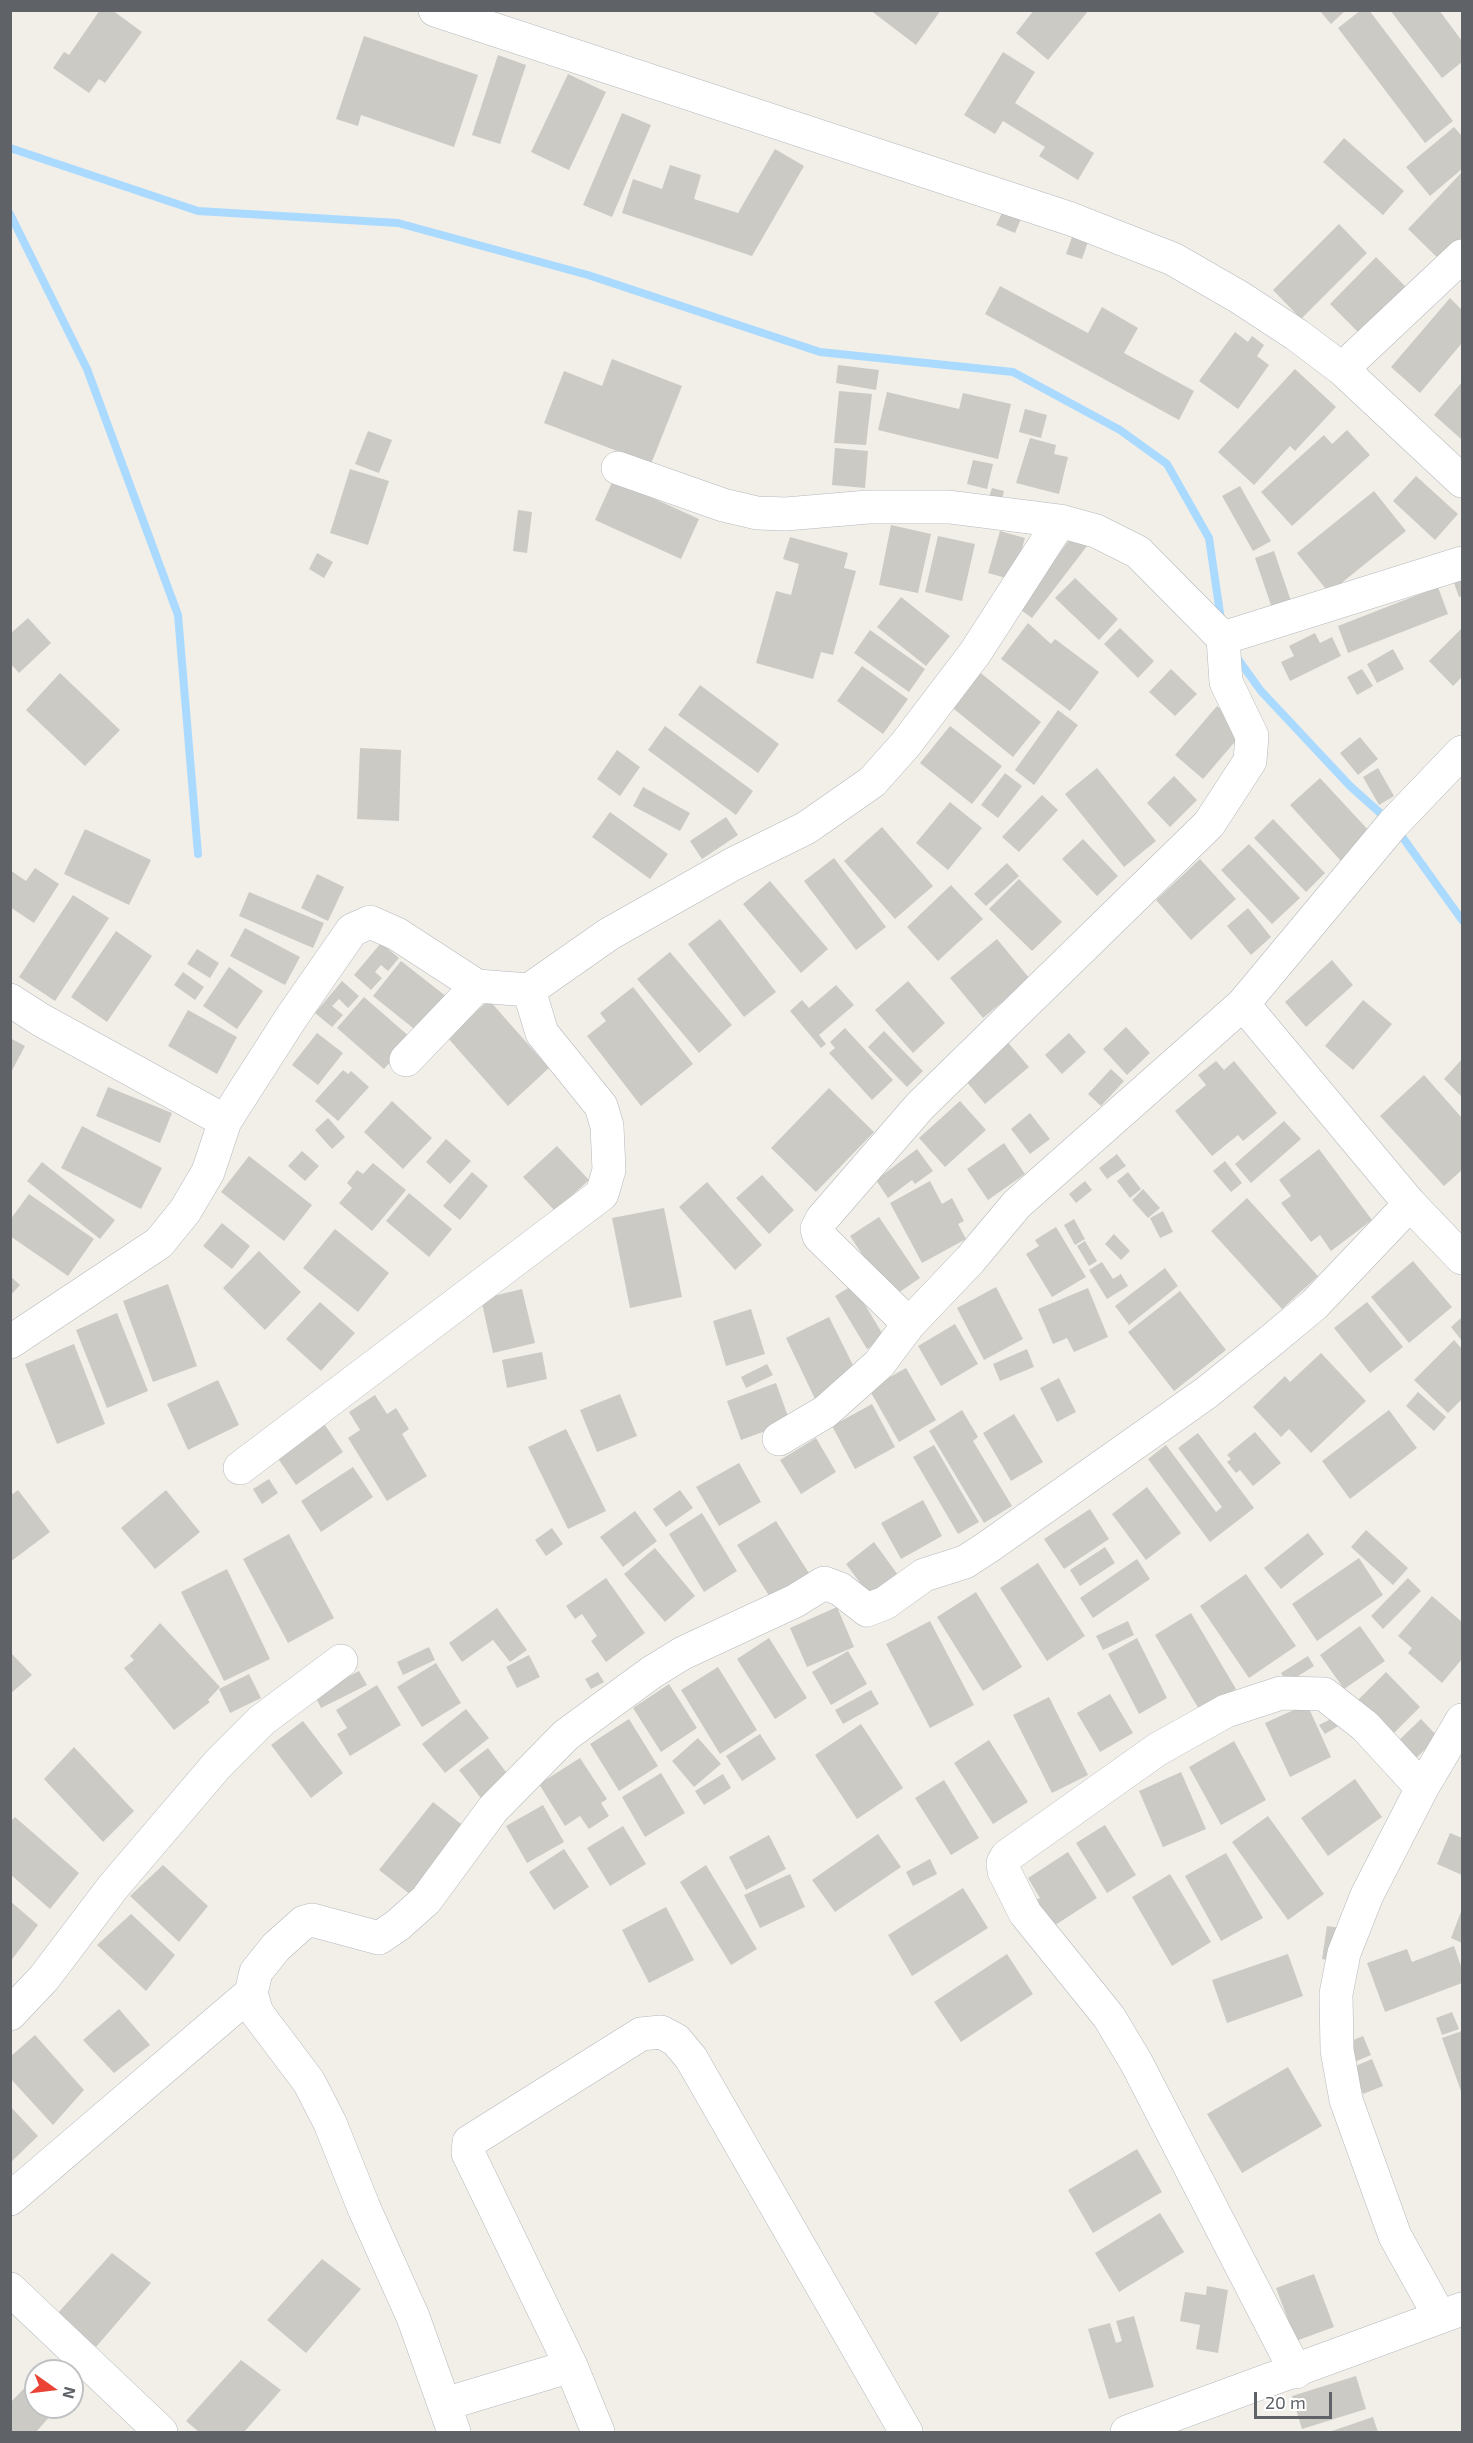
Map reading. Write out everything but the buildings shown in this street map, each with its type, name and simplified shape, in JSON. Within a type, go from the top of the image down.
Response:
[{"type":"street","points":[[435,10],[1071,219],[1173,259],[1249,303],[1341,369],[1462,481]]},
{"type":"street","points":[[1341,369],[1462,256]]},
{"type":"street","points":[[618,468],[723,505],[757,513],[786,514],[868,507],[949,507],[1060,521],[1096,531],[1138,552],[1223,639],[1226,682],[1252,736],[1250,760],[1209,824],[1127,907],[978,1047],[928,1098],[822,1219],[817,1229],[819,1236],[909,1323]]},
{"type":"street","points":[[10,1342],[159,1243],[185,1211],[208,1172],[225,1122],[291,1017],[352,930],[370,922],[397,934],[477,986],[529,990],[609,934],[733,864],[806,828],[872,782],[905,745],[975,653],[1060,521]]},
{"type":"street","points":[[1223,639],[1462,563]]},
{"type":"street","points":[[779,1438],[825,1412],[879,1364],[909,1323],[970,1260],[1017,1204],[1243,1004],[1393,824],[1462,752]]},
{"type":"street","points":[[406,1060],[477,986]]},
{"type":"street","points":[[240,1468],[602,1194],[609,1170],[607,1126],[601,1106],[542,1033],[529,990]]},
{"type":"street","points":[[10,1000],[41,1020],[225,1122]]},
{"type":"street","points":[[1243,1004],[1410,1204],[1462,1258]]},
{"type":"street","points":[[570,2366],[449,2418],[413,2318],[364,2208],[330,2123],[309,2082],[256,2013],[251,1993],[256,1972],[276,1947],[304,1922],[312,1920],[379,1938],[398,1925],[426,1900],[493,1809],[566,1735],[667,1663],[795,1600],[824,1583],[840,1589],[867,1610],[885,1603],[924,1575],[965,1562],[1206,1393],[1314,1305],[1410,1204]]},
{"type":"street","points":[[10,2014],[44,1978],[113,1887],[218,1764],[262,1720],[341,1661]]},
{"type":"street","points":[[1296,2372],[1136,2062],[1109,2017],[1025,1913],[1004,1871],[1003,1863],[1007,1856],[1158,1749],[1226,1711],[1281,1693],[1324,1694],[1365,1726],[1422,1788]]},
{"type":"street","points":[[1127,2433],[1451,2313],[1395,2236],[1346,2100],[1336,2050],[1336,1994],[1344,1953],[1367,1895],[1422,1788],[1462,1720]]},
{"type":"street","points":[[10,2199],[251,1993]]},
{"type":"street","points":[[598,2433],[570,2366],[468,2153],[469,2142],[641,2034],[661,2032],[676,2040],[691,2058],[906,2433]]},
{"type":"street","points":[[10,2289],[161,2433]]},
{"type":"waterway","points":[[10,148],[198,211],[398,223],[588,275],[820,352],[1013,372],[1120,430],[1167,464],[1209,538],[1221,620]]},
{"type":"waterway","points":[[10,214],[87,369],[178,615],[198,854]]},
{"type":"waterway","points":[[1235,655],[1261,691],[1350,786],[1388,820]]},
{"type":"waterway","points":[[1398,831],[1462,920]]}]
